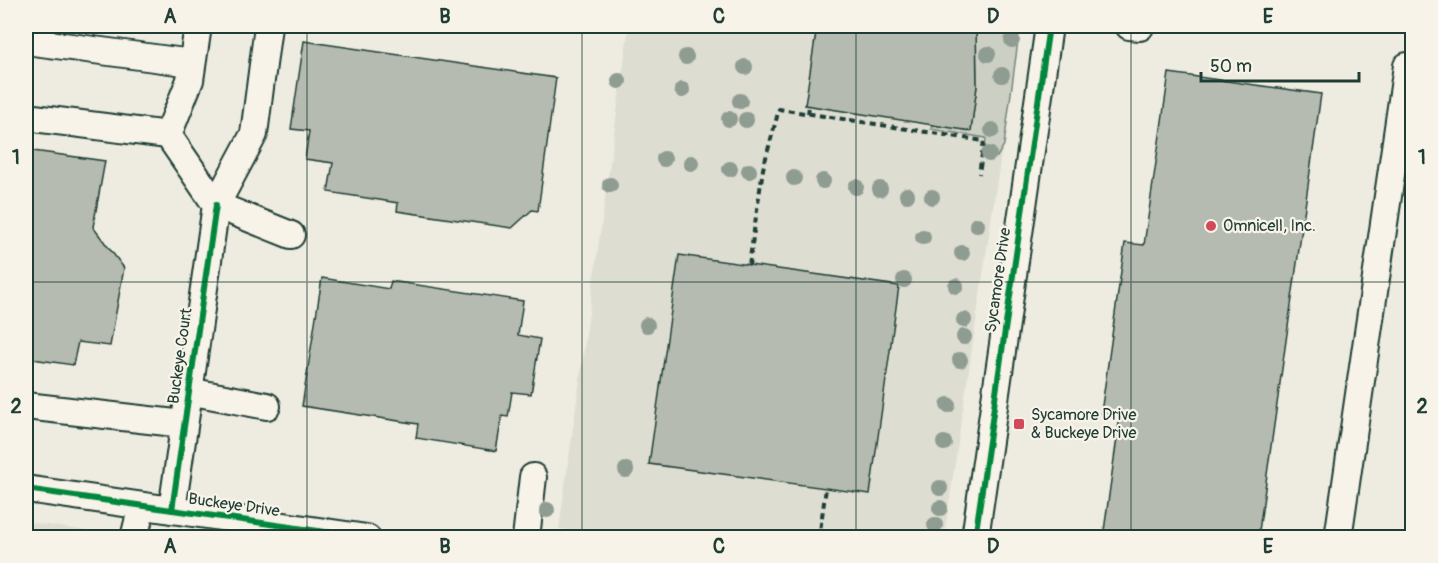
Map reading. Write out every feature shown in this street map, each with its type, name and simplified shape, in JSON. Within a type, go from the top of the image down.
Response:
[{"type":"street","points":[[168,135],[190,80],[198,26]]},
{"type":"street","name":"Buckeye Court","points":[[172,510],[216,205],[254,134],[268,26]]},
{"type":"street","name":"Sycamore Drive","points":[[975,537],[1049,26]]},
{"type":"street","points":[[26,41],[192,63]]},
{"type":"street","points":[[1338,537],[1407,66]]},
{"type":"street","points":[[26,117],[168,135],[216,205],[291,235]]},
{"type":"street","points":[[188,391],[267,406]]},
{"type":"street","points":[[26,406],[184,424]]},
{"type":"street","points":[[526,537],[533,477]]},
{"type":"street","name":"Buckeye Drive","points":[[26,489],[172,510],[221,527],[367,537]]},
{"type":"street","points":[[134,537],[142,506]]},
{"type":"path","points":[[808,114],[809,106]]},
{"type":"path","points":[[749,265],[763,169],[779,110],[984,141],[979,174]]},
{"type":"path","points":[[819,537],[826,488]]},
{"type":"shaded area","points":[[629,26],[1020,26],[944,537],[615,538],[559,529]]},
{"type":"shaded area","points":[[976,26],[1020,26],[1004,145],[997,157],[984,158],[986,138],[931,129],[932,125],[971,131],[977,86]]},
{"type":"shaded area","points":[[26,522],[129,537],[26,537]]},
{"type":"building","points":[[817,26],[976,26],[977,86],[971,131],[805,105]]},
{"type":"building","points":[[304,41],[556,78],[538,211],[532,210],[512,228],[397,211],[398,203],[328,192],[333,163],[305,159],[309,131],[291,129]]},
{"type":"building","points":[[1169,73],[1321,94],[1258,538],[1103,538],[1120,416],[1101,413],[1125,243],[1144,245]]},
{"type":"building","points":[[26,150],[105,161],[93,227],[124,268],[110,346],[78,342],[73,365],[26,358]]},
{"type":"building","points":[[679,255],[899,286],[870,494],[649,464]]},
{"type":"building","points":[[322,278],[389,289],[391,281],[523,301],[518,335],[540,339],[531,394],[512,392],[508,417],[502,416],[496,451],[416,438],[418,424],[302,406]]},
{"type":"cycle path","points":[[975,538],[1049,26]]},
{"type":"cycle path","points":[[172,510],[216,205]]},
{"type":"cycle path","points":[[26,489],[367,538]]},
{"type":"place","name":"Omnicell, Inc.","points":[[1211,226]]},
{"type":"place","name":"Sycamore Drive & Buckeye Drive","points":[[1019,424]]}]
